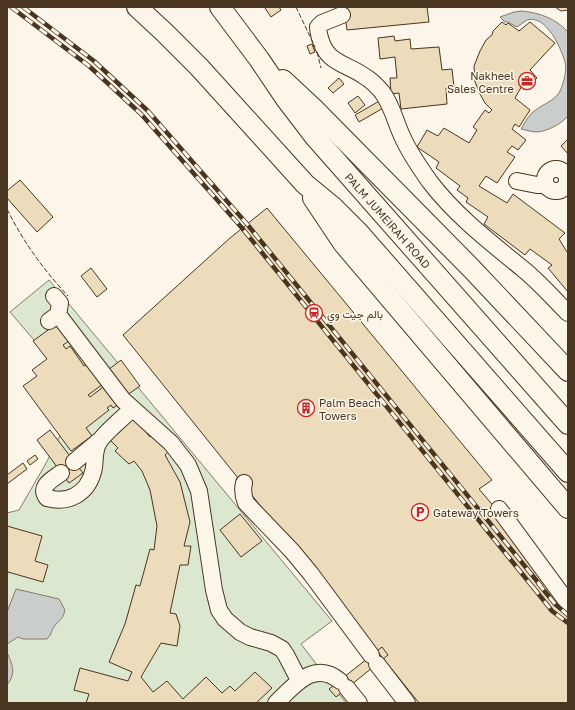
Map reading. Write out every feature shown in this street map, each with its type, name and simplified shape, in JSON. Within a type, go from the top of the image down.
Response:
[{"type":"main road","points":[[137,7],[199,67],[305,184],[333,207],[359,233],[568,472]]},
{"type":"main road","name":"PALM JUMEIRAH ROAD","points":[[220,7],[315,137],[568,424]]},
{"type":"main road","points":[[259,59],[330,125],[510,308],[568,371]]},
{"type":"main road","points":[[305,184],[343,243],[568,508]]},
{"type":"lane","points":[[342,15],[322,23],[318,27],[321,41],[328,55],[335,61],[364,76],[374,84],[389,104],[401,135],[411,154],[442,197],[480,234],[536,281],[568,313]]},
{"type":"lane","points":[[517,181],[536,185],[546,185]]},
{"type":"lane","points":[[54,296],[60,303],[54,319],[119,395],[132,409],[171,444],[188,465],[199,491],[202,504],[215,595],[222,614],[232,626],[240,632],[250,637],[271,643],[282,649],[299,680]]},
{"type":"lane","points":[[74,462],[99,441],[132,409]]},
{"type":"lane","points":[[61,473],[46,485],[44,494],[47,498],[62,500],[70,499],[80,493],[93,472],[96,448],[99,441]]},
{"type":"lane","points":[[244,483],[242,490],[246,503],[287,546],[311,574],[407,703]]},
{"type":"lane","points":[[499,509],[568,603]]},
{"type":"lane","points":[[276,703],[299,680],[310,674],[323,673],[335,676],[344,684],[359,703]]},
{"type":"green space","points":[[49,280],[332,621],[301,644],[346,703],[7,703],[7,513],[19,510],[45,465],[81,395],[10,312]]},
{"type":"shaded area","points":[[522,11],[547,17],[558,23],[568,32],[568,116],[554,127],[537,132],[521,129],[534,111],[552,100],[559,93],[564,79],[566,65],[552,34],[540,22],[527,20],[517,27],[505,22],[500,17]]},
{"type":"shaded area","points":[[16,589],[59,599],[65,610],[64,614],[47,639],[23,639],[18,637],[7,644],[7,612]]},
{"type":"shaded area","points":[[7,652],[13,672],[7,685]]},
{"type":"building","points":[[279,7],[281,10],[271,17],[265,8]]},
{"type":"building","points":[[344,7],[427,7],[429,22],[347,30]]},
{"type":"building","points":[[555,7],[568,7],[568,10],[561,11]]},
{"type":"building","points":[[502,22],[506,25],[508,23],[519,31],[530,22],[555,43],[530,70],[537,78],[528,86],[523,84],[515,98],[530,110],[519,127],[515,124],[512,129],[526,140],[518,150],[512,146],[507,152],[515,157],[497,183],[486,176],[479,186],[507,203],[513,194],[565,233],[559,239],[567,252],[568,251],[568,292],[548,268],[552,265],[530,249],[525,255],[484,224],[488,217],[466,202],[468,198],[457,190],[460,186],[436,168],[439,162],[417,147],[427,130],[438,136],[444,128],[469,143],[477,130],[473,127],[485,110],[489,113],[492,110],[485,103],[475,82],[474,66],[486,40]]},
{"type":"building","points":[[394,36],[395,41],[410,39],[411,49],[439,47],[442,70],[452,69],[454,87],[446,88],[447,104],[401,109],[399,93],[391,94],[390,78],[397,78],[395,57],[380,59],[378,38]]},
{"type":"building","points":[[312,44],[315,52],[310,54],[307,46]]},
{"type":"building","points":[[339,78],[344,84],[333,93],[328,88]]},
{"type":"building","points":[[358,96],[365,105],[355,113],[348,103]]},
{"type":"building","points":[[381,100],[385,107],[359,122],[355,115]]},
{"type":"building","points":[[568,139],[568,154],[561,146]]},
{"type":"building","points":[[20,180],[53,217],[37,232],[7,198],[7,191]]},
{"type":"building","name":"Palm Beach Towers","points":[[267,208],[492,480],[479,489],[568,594],[568,703],[419,703],[123,335],[230,238]]},
{"type":"building","points":[[91,268],[107,289],[97,297],[81,276]]},
{"type":"building","points":[[59,322],[72,339],[63,345],[66,349],[70,346],[84,366],[88,363],[103,384],[88,395],[90,397],[106,385],[119,404],[113,408],[111,405],[107,408],[109,410],[86,428],[92,436],[71,451],[23,386],[37,376],[32,370],[47,359],[33,341]]},
{"type":"building","points":[[121,360],[140,386],[127,395],[108,370]]},
{"type":"building","points":[[133,416],[150,437],[154,433],[169,451],[165,455],[180,482],[190,522],[184,546],[191,546],[188,565],[180,565],[170,613],[176,614],[180,626],[177,646],[161,643],[141,677],[153,692],[167,681],[183,699],[206,677],[222,693],[230,686],[235,691],[255,672],[272,688],[256,703],[86,703],[89,694],[74,690],[80,668],[128,681],[132,672],[109,662],[125,624],[136,585],[140,586],[150,549],[154,550],[157,526],[150,490],[142,471],[134,461],[129,464],[115,451],[118,448],[110,440]]},
{"type":"building","points":[[50,430],[83,473],[69,483],[37,440]]},
{"type":"building","points":[[35,455],[38,459],[30,465],[27,461]]},
{"type":"building","points":[[23,463],[27,469],[7,484],[7,475]]},
{"type":"building","points":[[240,514],[262,541],[241,557],[220,530]]},
{"type":"building","points":[[7,526],[42,536],[35,561],[48,565],[43,582],[8,572],[7,577]]},
{"type":"building","points":[[382,647],[388,655],[336,697],[329,689]]},
{"type":"railway","points":[[11,7],[89,66],[141,114],[242,228],[536,591]]},
{"type":"railway","points":[[23,7],[94,61],[148,111],[247,224],[541,586]]},
{"type":"railway","points":[[538,583],[555,604],[568,615]]},
{"type":"railway","points":[[533,587],[552,611],[568,623]]},
{"type":"fence","points":[[296,7],[315,47]]},
{"type":"fence","points":[[317,52],[321,68]]},
{"type":"fence","points":[[7,209],[34,255],[68,296]]},
{"type":"place","name":"Nakheel Sales Centre","points":[[527,81]]},
{"type":"place","name":"بالم جيت وي","points":[[314,313]]},
{"type":"place","name":"Palm Beach Towers","points":[[306,408]]},
{"type":"place","name":"Gateway Towers","points":[[420,512]]}]
